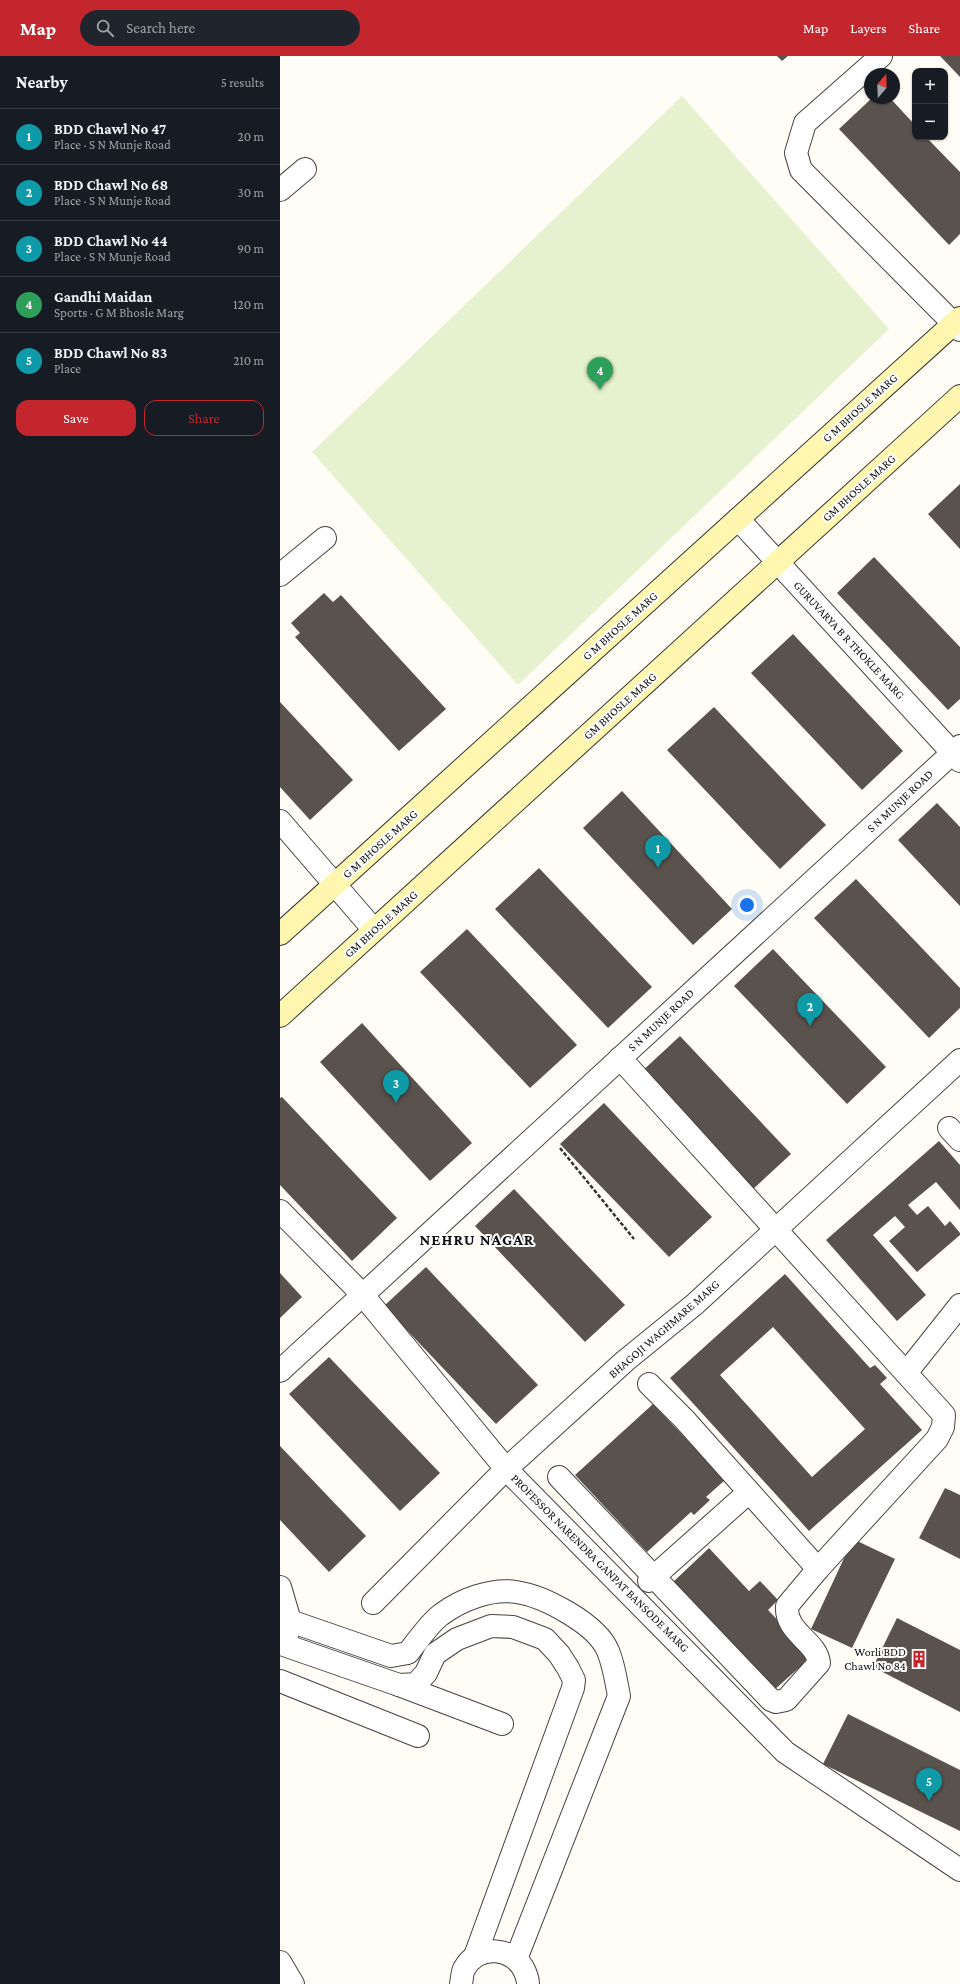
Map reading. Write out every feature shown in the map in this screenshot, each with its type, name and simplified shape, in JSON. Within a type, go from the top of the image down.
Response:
[{"type":"main road","name":"G M BHOSLE MARG","points":[[280,934],[738,519],[958,324]]},
{"type":"main road","name":"GM BHOSLE MARG","points":[[280,1016],[960,396]]},
{"type":"street","points":[[881,56],[806,123],[796,153],[801,170],[958,324]]},
{"type":"street","points":[[280,190],[305,169]]},
{"type":"street","name":"GURUVARYA B R THOKLE MARG","points":[[738,519],[957,753]]},
{"type":"street","points":[[280,574],[324,538]]},
{"type":"street","name":"S N MUNJE ROAD","points":[[280,1371],[543,1128],[957,753]]},
{"type":"street","points":[[280,821],[374,930]]},
{"type":"street","points":[[559,1477],[651,1579],[771,1700],[782,1702],[791,1695],[819,1663],[816,1654],[789,1622],[786,1613],[787,1606],[818,1569],[937,1439],[943,1427],[944,1415],[777,1229],[620,1058]]},
{"type":"street","name":"BHAGOJI WAGHMARE MARG","points":[[373,1603],[506,1469],[625,1361],[695,1304],[960,1060]]},
{"type":"street","name":"PROFESSOR NARENDRA GANPAT BANSODE MARG","points":[[280,1211],[362,1294],[506,1469],[786,1752],[960,1870]]},
{"type":"street","points":[[906,1373],[960,1305]]},
{"type":"street","points":[[649,1384],[818,1569]]},
{"type":"street","points":[[651,1579],[749,1492]]},
{"type":"street","points":[[280,1587],[290,1621],[282,1650],[399,1685],[502,1724]]},
{"type":"street","points":[[290,1621],[391,1656],[408,1653],[441,1614],[475,1597],[495,1592],[516,1591],[541,1599],[574,1616],[596,1634],[608,1651],[619,1696],[516,1959]]},
{"type":"street","points":[[399,1685],[416,1684],[426,1673],[435,1654],[457,1639],[492,1626],[513,1627],[545,1639],[559,1654],[574,1680],[573,1688],[476,1956],[464,1969],[461,1984]]},
{"type":"street","points":[[280,1681],[418,1736]]},
{"type":"street","points":[[476,1956],[492,1950],[508,1953],[522,1964],[528,1984]]},
{"type":"street","points":[[280,1962],[292,1984]]},
{"type":"path","points":[[543,1128],[634,1239]]},
{"type":"green space","points":[[682,96],[889,329],[518,685],[312,452]]},
{"type":"building","points":[[777,56],[788,56],[782,61]]},
{"type":"building","points":[[940,56],[960,56],[960,77]]},
{"type":"building","points":[[866,104],[896,104],[912,122],[912,140],[929,140],[960,172],[960,234],[949,245],[839,129]]},
{"type":"building","points":[[960,484],[960,549],[928,514]]},
{"type":"building","points":[[874,557],[960,647],[960,699],[948,710],[837,593]]},
{"type":"building","points":[[324,593],[333,602],[341,595],[446,709],[399,751],[295,637],[300,633],[291,623]]},
{"type":"building","points":[[793,634],[903,751],[862,790],[751,673]]},
{"type":"building","points":[[280,702],[353,780],[310,820],[280,787]]},
{"type":"building","points":[[714,707],[826,825],[780,869],[667,750]]},
{"type":"building","points":[[622,791],[732,909],[693,945],[583,828]]},
{"type":"building","points":[[937,803],[960,827],[960,906],[898,840]]},
{"type":"building","points":[[539,868],[652,987],[608,1028],[495,909]]},
{"type":"building","points":[[856,879],[960,988],[960,1008],[929,1038],[814,918]]},
{"type":"building","points":[[467,929],[577,1045],[530,1088],[420,972]]},
{"type":"building","points":[[773,949],[886,1067],[847,1104],[734,986]]},
{"type":"building","points":[[362,1023],[472,1143],[430,1181],[320,1062]]},
{"type":"building","points":[[680,1036],[791,1154],[751,1191],[639,1074]]},
{"type":"building","points":[[282,1097],[397,1218],[352,1261],[280,1185],[280,1098]]},
{"type":"building","points":[[604,1103],[712,1217],[669,1257],[560,1144]]},
{"type":"building","points":[[939,1141],[960,1165],[960,1210],[936,1182],[908,1205],[917,1215],[928,1206],[945,1226],[950,1221],[960,1235],[917,1272],[889,1241],[905,1227],[895,1216],[873,1235],[926,1295],[897,1321],[826,1240]]},
{"type":"building","points":[[514,1189],[625,1305],[585,1342],[475,1226]]},
{"type":"building","points":[[426,1267],[538,1385],[496,1424],[384,1306]]},
{"type":"building","points":[[280,1273],[302,1297],[280,1318]]},
{"type":"building","points":[[785,1274],[870,1368],[875,1365],[887,1378],[880,1384],[922,1430],[809,1531],[670,1378]],"holes":[[[773,1327],[865,1429],[812,1477],[720,1375]]]},
{"type":"building","points":[[329,1357],[440,1473],[400,1511],[289,1394]]},
{"type":"building","points":[[653,1404],[725,1480],[706,1497],[710,1500],[694,1515],[691,1512],[647,1552],[575,1475]]},
{"type":"building","points":[[280,1446],[366,1536],[329,1572],[280,1520]]},
{"type":"building","points":[[945,1488],[960,1495],[960,1559],[919,1538]]},
{"type":"building","points":[[853,1539],[895,1559],[852,1648],[811,1629]]},
{"type":"building","points":[[709,1548],[749,1591],[760,1581],[778,1600],[768,1610],[812,1656],[773,1691],[672,1583]]},
{"type":"building","name":"Worli BDD Chawl No 84","points":[[897,1618],[960,1650],[960,1712],[873,1667]]},
{"type":"building","points":[[848,1714],[960,1770],[960,1831],[823,1764]]},
{"type":"place","name":"Gandhi Maidan","points":[[600,390]]},
{"type":"place","name":"BDD Chawl No 47","points":[[658,868]]},
{"type":"place","name":"BDD Chawl No 68","points":[[810,1026]]},
{"type":"place","name":"BDD Chawl No 44","points":[[396,1103]]},
{"type":"place","name":"Worli BDD Chawl No 84","points":[[919,1659]]},
{"type":"place","name":"BDD Chawl No 83","points":[[929,1801]]},
{"type":"district","name":"NEHRU NAGAR","points":[[477,1239]]}]
